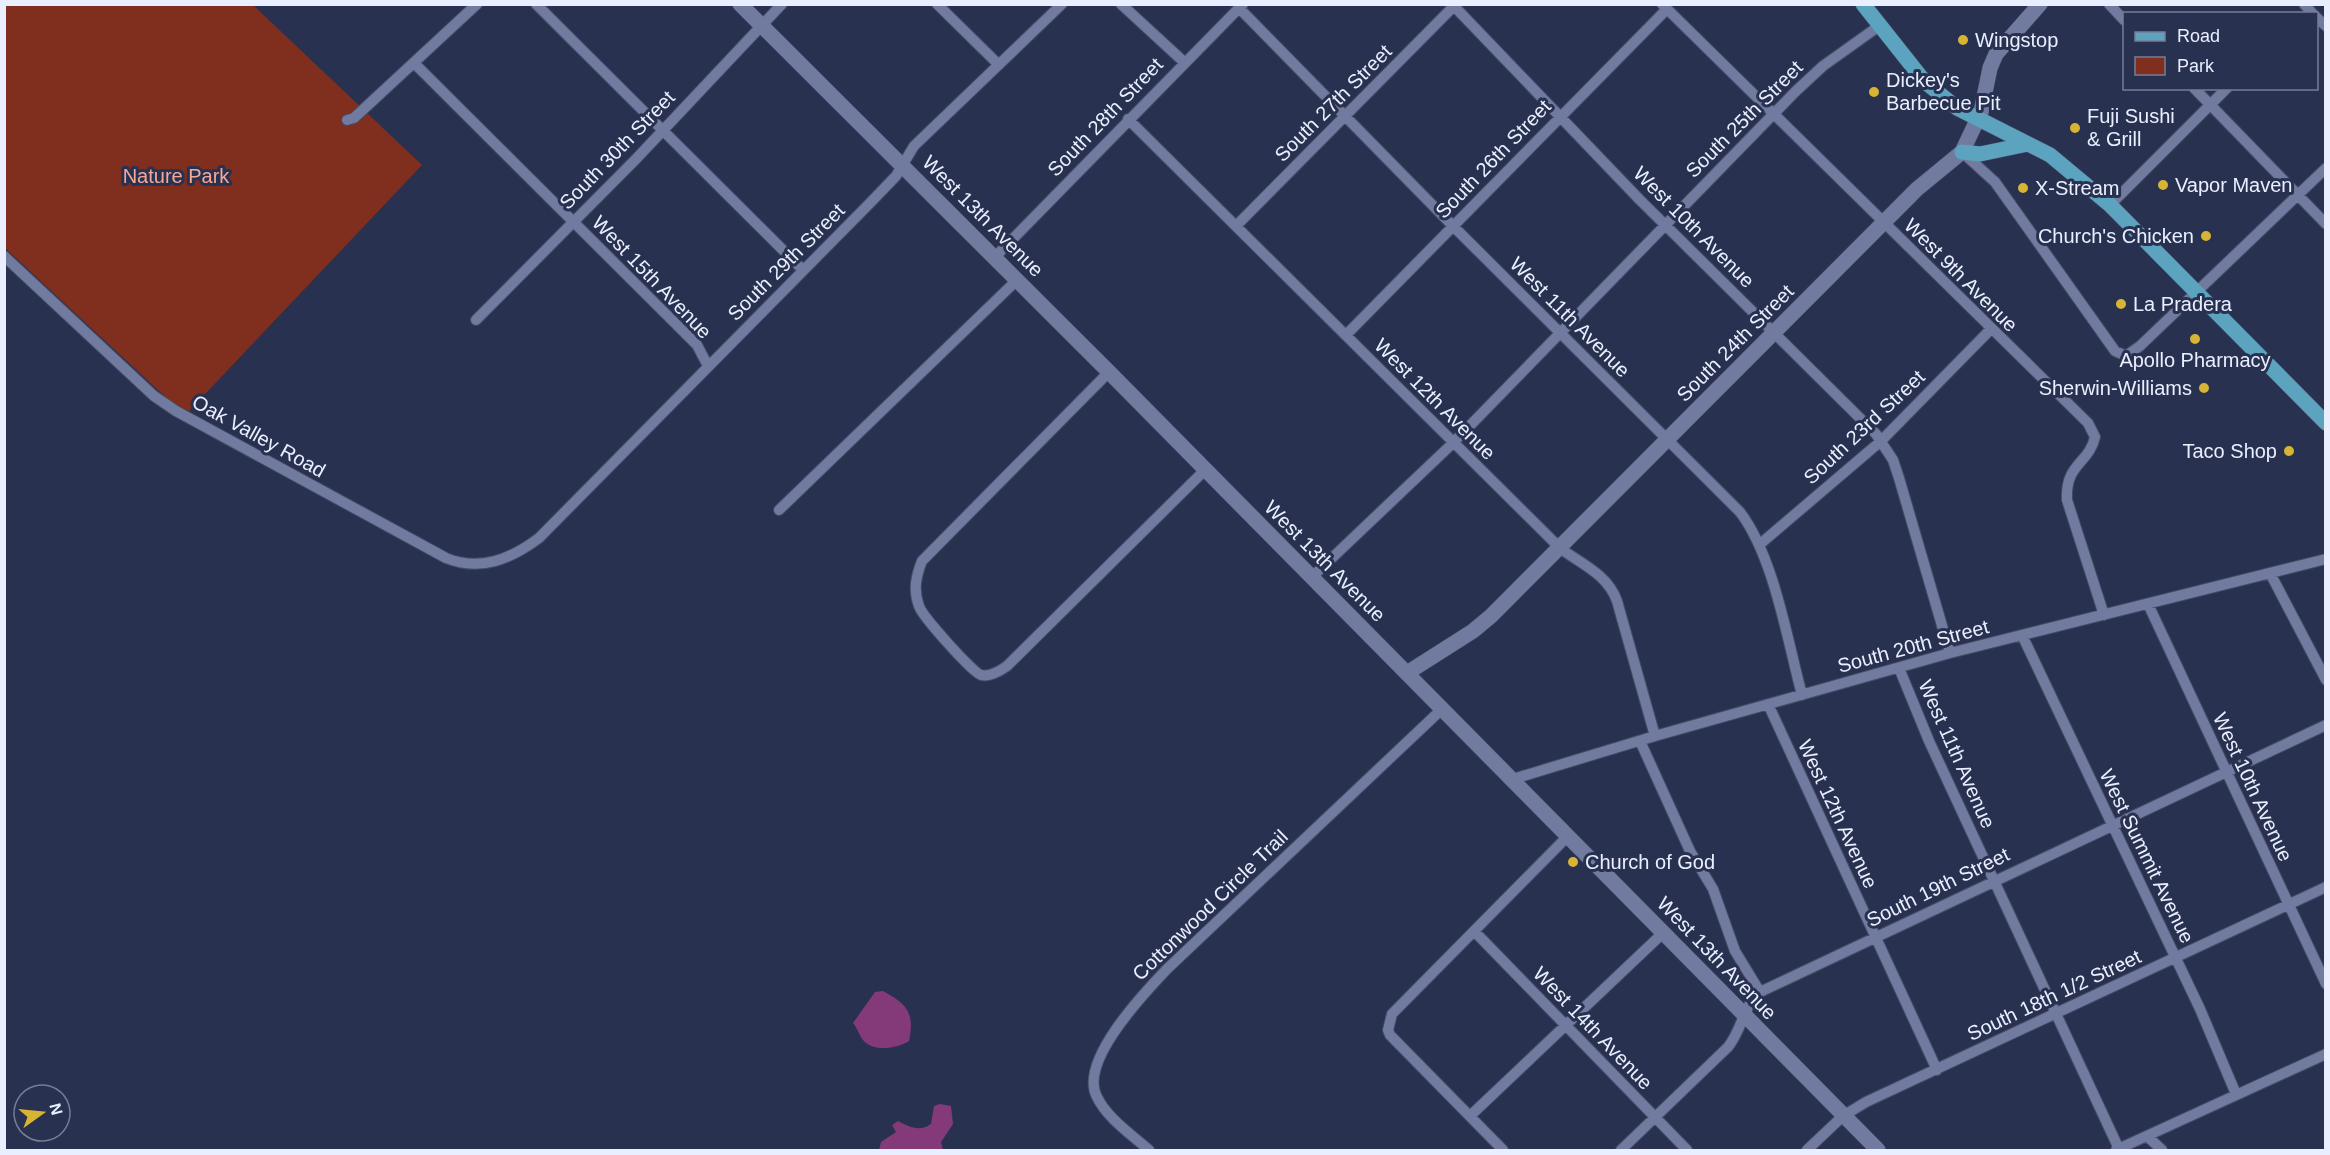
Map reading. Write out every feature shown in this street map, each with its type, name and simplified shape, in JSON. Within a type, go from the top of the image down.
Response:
[{"type":"main road","points":[[1863,4],[1878,26],[1924,81],[1957,108],[2066,166],[2110,205],[2325,423]]},
{"type":"main road","points":[[1962,152],[1980,154],[2028,144]]},
{"type":"street","points":[[347,120],[354,118],[477,4]]},
{"type":"street","points":[[536,4],[803,270]]},
{"type":"street","name":"West 13th Avenue","points":[[740,4],[995,257],[1878,1150]]},
{"type":"street","name":"South 30th Street","points":[[476,320],[636,159],[782,4]]},
{"type":"street","points":[[937,4],[998,64]]},
{"type":"street","name":"South 29th Street","points":[[533,543],[896,176],[914,146],[1062,4]]},
{"type":"street","points":[[1122,4],[1184,62]]},
{"type":"street","name":"South 24th Street","points":[[1407,673],[1473,631],[1561,549],[1666,439],[1775,333],[1917,189],[1962,152],[1978,119],[1989,68],[1996,54],[2040,4]]},
{"type":"street","points":[[2109,4],[2123,19]]},
{"type":"street","name":"West 10th Avenue","points":[[1454,5],[1664,224],[1881,441],[1899,478],[1950,653]]},
{"type":"street","name":"South 27th Street","points":[[1236,226],[1454,5]]},
{"type":"street","name":"South 28th Street","points":[[995,257],[1241,6]]},
{"type":"street","name":"West 11th Avenue","points":[[1241,6],[1453,226],[1740,512],[1751,527],[1759,545],[1802,694]]},
{"type":"street","name":"South 26th Street","points":[[1346,335],[1664,7]]},
{"type":"street","name":"West 9th Avenue","points":[[1664,7],[1774,113],[1990,330],[2088,423],[2095,436],[2090,450],[2072,470],[2067,488],[2067,500],[2104,615]]},
{"type":"street","name":"South 25th Street","points":[[1312,577],[1453,443],[1774,113],[1823,66],[1878,26]]},
{"type":"street","name":"West 15th Avenue","points":[[414,63],[697,345],[708,366]]},
{"type":"street","points":[[2196,90],[2325,224]]},
{"type":"street","points":[[2110,205],[2225,90]]},
{"type":"street","name":"West 12th Avenue","points":[[1128,119],[1561,549],[1604,578],[1613,590],[1655,736]]},
{"type":"street","points":[[1962,152],[1995,182],[2115,351],[2126,356],[2140,346],[2325,168]]},
{"type":"street","name":"Oak Valley Road","points":[[4,256],[154,396],[231,442],[458,563],[481,565],[507,558],[533,543]]},
{"type":"street","points":[[779,510],[1017,280]]},
{"type":"street","name":"South 23rd Street","points":[[1759,545],[1881,441],[1990,330]]},
{"type":"street","points":[[1109,372],[930,550],[916,576],[915,591],[923,616],[976,673],[990,675],[1007,666],[1205,470]]},
{"type":"street","name":"South 20th Street","points":[[1513,779],[1655,736],[1950,653],[2325,559]]},
{"type":"street","points":[[2270,573],[2325,680]]},
{"type":"street","name":"West 10th Avenue","points":[[2148,604],[2325,984]]},
{"type":"street","name":"West Summit Avenue","points":[[2022,635],[2175,957],[2236,1094]]},
{"type":"street","name":"West 11th Avenue","points":[[1899,668],[1929,741],[2057,1013],[2118,1150]]},
{"type":"street","name":"West 12th Avenue","points":[[1768,704],[1937,1070]]},
{"type":"street","name":"Cottonwood Circle Trail","points":[[1149,1150],[1103,1107],[1096,1096],[1094,1089],[1097,1066],[1112,1037],[1147,990],[1167,969],[1442,709]]},
{"type":"street","name":"South 19th Street","points":[[1760,992],[2325,725]]},
{"type":"street","points":[[1621,1150],[1728,1047],[1738,1035],[1753,997],[1760,992],[1735,951],[1713,889],[1690,851],[1640,741]]},
{"type":"street","points":[[1503,1150],[1390,1035],[1389,1022],[1392,1014],[1568,836]]},
{"type":"street","name":"South 18th 1/2 Street","points":[[1807,1150],[1843,1116],[2325,887]]},
{"type":"street","name":"West 14th Avenue","points":[[1474,931],[1687,1150]]},
{"type":"street","points":[[1470,1116],[1663,933]]},
{"type":"street","points":[[2118,1150],[2325,1054]]},
{"type":"street","points":[[2147,1136],[2162,1150]]},
{"type":"green space","name":"Nature Park","points":[[4,5],[253,5],[422,165],[189,411],[172,403],[5,248]]},
{"type":"shaded area","points":[[883,991],[898,1000],[910,1016],[909,1041],[899,1046],[873,1047],[862,1038],[853,1023],[875,992]]},
{"type":"shaded area","points":[[940,1104],[951,1106],[953,1124],[941,1142],[943,1150],[879,1150],[881,1142],[896,1132],[892,1125],[898,1121],[914,1128],[927,1126],[931,1124],[934,1106]]},
{"type":"place","name":"Wingstop","points":[[1963,40]]},
{"type":"place","name":"Dickey's Barbecue Pit","points":[[1874,92]]},
{"type":"place","name":"Fuji Sushi & Grill","points":[[2075,128]]},
{"type":"place","name":"Vapor Maven","points":[[2163,185]]},
{"type":"place","name":"X-Stream","points":[[2023,188]]},
{"type":"place","name":"Church's Chicken","points":[[2206,236]]},
{"type":"place","name":"La Pradera","points":[[2121,304]]},
{"type":"place","name":"Apollo Pharmacy","points":[[2195,339]]},
{"type":"place","name":"Sherwin-Williams","points":[[2204,388]]},
{"type":"place","name":"Taco Shop","points":[[2289,451]]},
{"type":"place","name":"Church of God","points":[[1573,862]]}]
